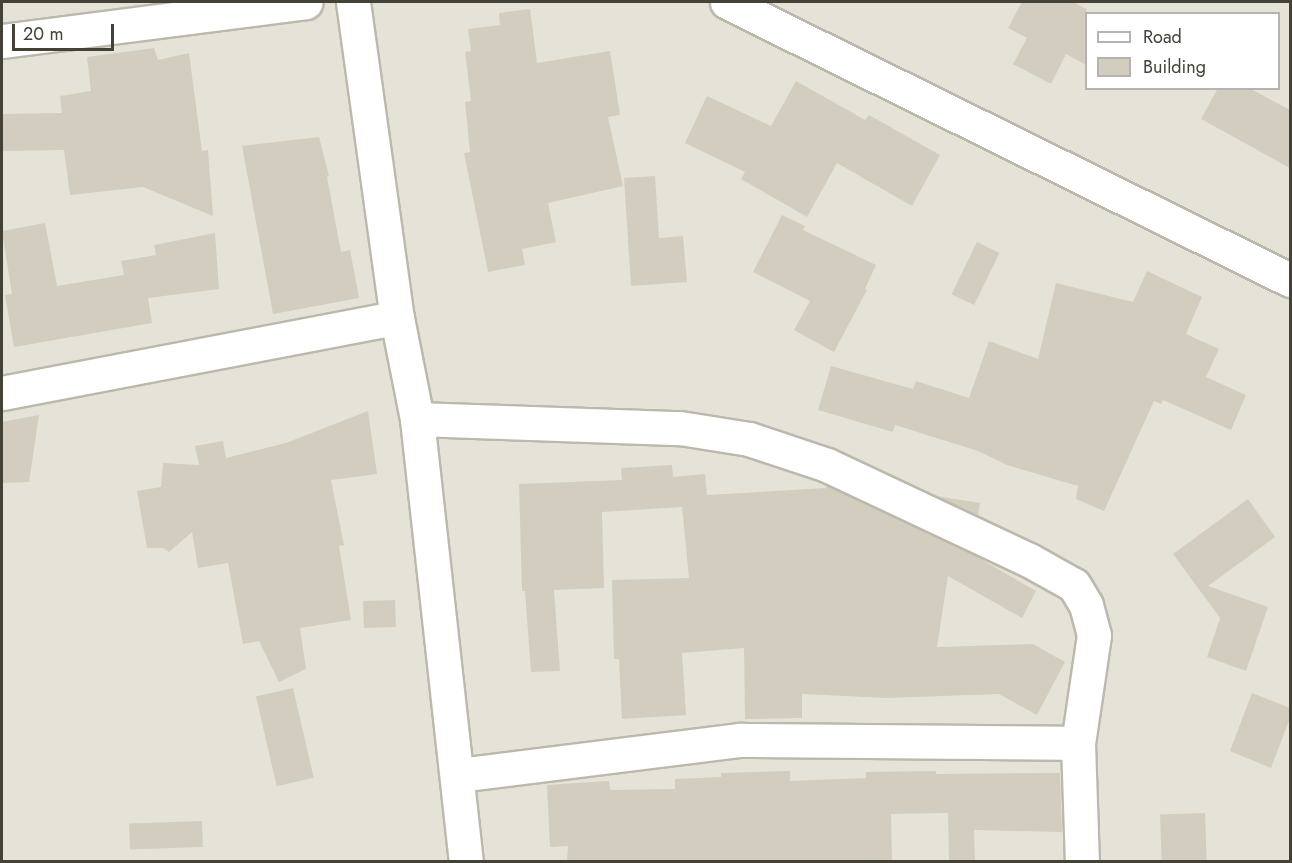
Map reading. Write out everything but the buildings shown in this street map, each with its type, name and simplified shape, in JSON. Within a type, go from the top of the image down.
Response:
[{"type":"street","points":[[2,40],[119,14],[306,2]]},
{"type":"street","points":[[353,2],[397,318],[417,419],[459,775],[466,861]]},
{"type":"street","points":[[726,2],[1290,280]]},
{"type":"street","points":[[2,393],[397,318]]},
{"type":"street","points":[[417,419],[680,429],[749,439],[827,465],[1029,560],[1074,585],[1086,605],[1094,635],[1078,743],[1082,861]]},
{"type":"street","points":[[459,775],[740,740],[1078,743]]},
{"type":"shaded area","points":[[2,2],[1290,2],[1290,861],[2,861]]}]
